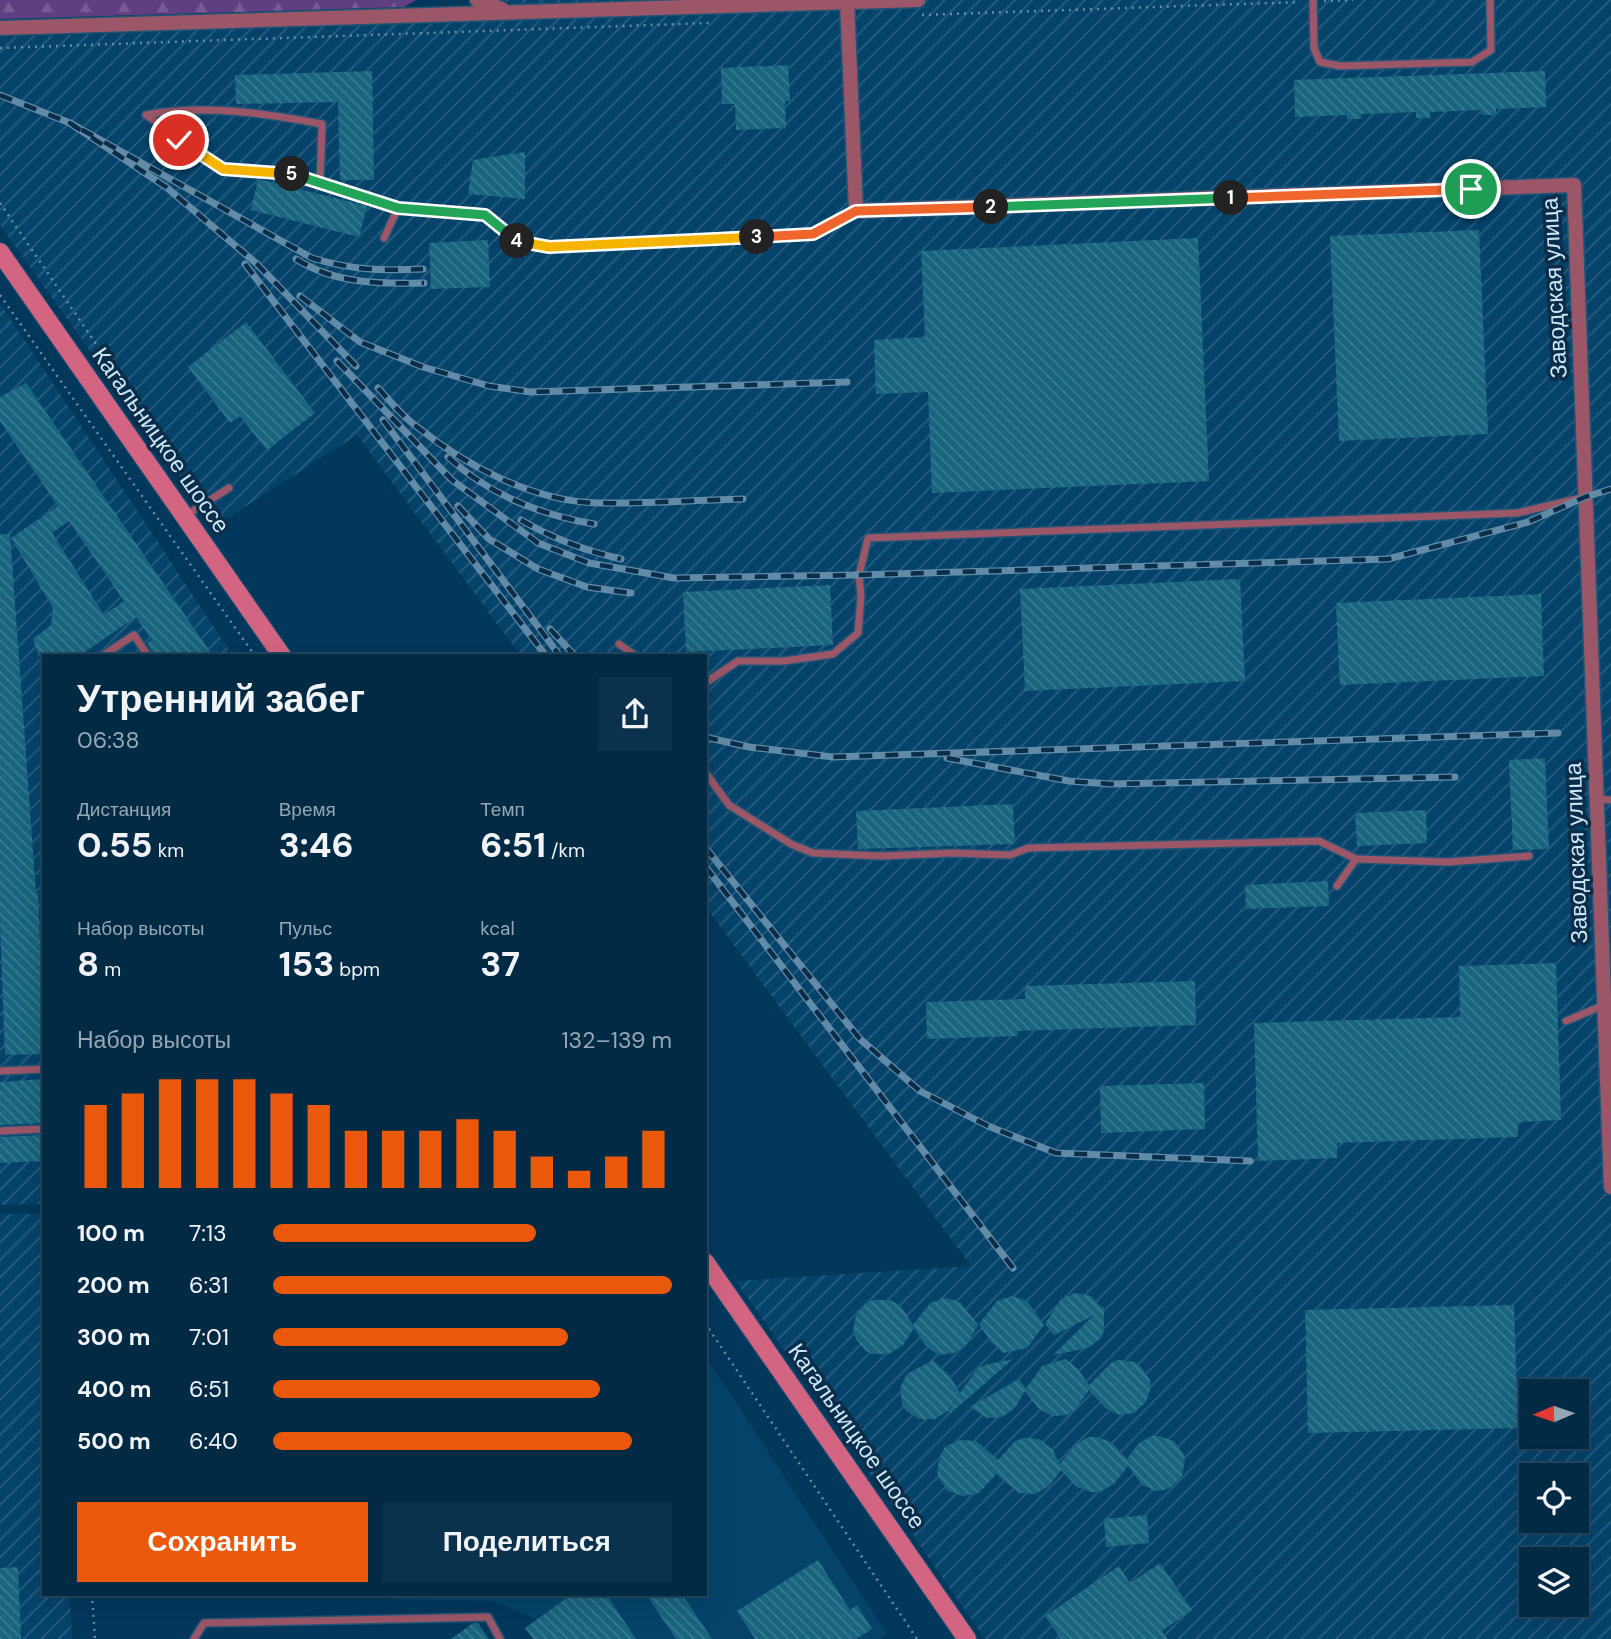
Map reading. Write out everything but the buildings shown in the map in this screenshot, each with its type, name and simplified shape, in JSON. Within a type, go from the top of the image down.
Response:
[{"type":"main road","name":"Кагальницкое шоссе","points":[[0,252],[281,654]]},
{"type":"main road","name":"Кагальницкое шоссе","points":[[707,1265],[967,1639]]},
{"type":"street","points":[[477,0],[510,12]]},
{"type":"street","points":[[0,28],[918,0]]},
{"type":"street","points":[[847,2],[856,211]]},
{"type":"street","name":"Заводская улица","points":[[856,211],[1574,186],[1585,497],[1604,799],[1611,1187]]},
{"type":"lane","points":[[1313,1],[1314,48],[1320,62],[1340,66],[1472,62],[1492,50],[1490,0]]},
{"type":"lane","points":[[320,183],[322,124],[250,113],[198,110],[146,114],[223,169],[289,173],[320,183],[398,208],[485,215],[515,241],[549,247],[813,234],[856,211]]},
{"type":"lane","points":[[384,238],[398,208]]},
{"type":"lane","points":[[184,516],[229,488]]},
{"type":"lane","points":[[707,682],[738,661],[784,661],[832,654],[858,633],[861,596],[859,575],[868,538],[1517,513],[1585,497]]},
{"type":"lane","points":[[105,654],[134,635],[147,654]]},
{"type":"lane","points":[[619,644],[633,654]]},
{"type":"lane","points":[[707,775],[729,805],[791,844],[813,853],[881,856],[953,853],[1010,855],[1028,848],[1318,841],[1356,859],[1448,862],[1529,856]]},
{"type":"lane","points":[[1337,886],[1356,859]]},
{"type":"lane","points":[[1566,1021],[1608,1003]]},
{"type":"lane","points":[[0,1071],[42,1069]]},
{"type":"lane","points":[[0,1131],[42,1129]]},
{"type":"lane","points":[[194,1639],[204,1623],[488,1617],[500,1639]]},
{"type":"path","points":[[916,16],[1353,0]]},
{"type":"path","points":[[0,48],[710,23]]},
{"type":"path","points":[[0,203],[205,504]]},
{"type":"path","points":[[0,295],[254,654]]},
{"type":"path","points":[[707,1326],[917,1639]]},
{"type":"path","points":[[92,1596],[95,1639]]},
{"type":"shaded area","points":[[503,0],[1611,0],[1611,1639],[985,1639],[736,1281],[971,1266],[707,909],[707,654],[520,654],[357,435],[215,526],[0,225],[0,37],[549,19]]},
{"type":"shaded area","points":[[0,303],[232,654],[42,654],[42,1204],[0,1205]]},
{"type":"shaded area","points":[[0,1214],[42,1214],[42,1596],[70,1596],[72,1639],[0,1639]]},
{"type":"shaded area","points":[[707,1358],[887,1634],[878,1639],[584,1639],[493,1601],[390,1599],[389,1596],[707,1596]]},
{"type":"green space","points":[[0,0],[416,0],[404,7],[0,19]]},
{"type":"railway","points":[[0,95],[77,128]]},
{"type":"railway","points":[[356,366],[257,264],[166,187],[70,123],[312,258],[367,269],[423,269]]},
{"type":"railway","points":[[296,259],[342,278],[424,283]]},
{"type":"railway","points":[[245,264],[544,654]]},
{"type":"railway","points":[[300,296],[360,342],[423,367],[489,386],[531,392],[847,382]]},
{"type":"railway","points":[[337,361],[452,480],[538,543],[589,563],[674,578],[1388,559],[1528,522],[1585,497],[1611,489]]},
{"type":"railway","points":[[378,388],[411,422],[436,441],[479,468],[526,489],[575,501],[599,503],[743,499]]},
{"type":"railway","points":[[383,420],[558,654]]},
{"type":"railway","points":[[448,457],[480,482],[516,501],[554,515],[594,524]]},
{"type":"railway","points":[[458,506],[489,539],[538,569],[587,587],[631,593]]},
{"type":"railway","points":[[521,520],[569,543],[621,559]]},
{"type":"railway","points":[[550,629],[573,654]]},
{"type":"railway","points":[[707,737],[749,747],[833,757],[1558,733]]},
{"type":"railway","points":[[947,758],[1069,781],[1110,784],[1455,777]]},
{"type":"railway","points":[[707,849],[860,1039],[920,1091],[988,1126],[1056,1153],[1250,1161]]},
{"type":"railway","points":[[707,869],[1013,1268]]},
{"type":"route","points":[[179,140],[223,169],[289,173],[398,208],[485,215],[515,241],[549,247],[813,234],[856,211],[1471,189]]}]
